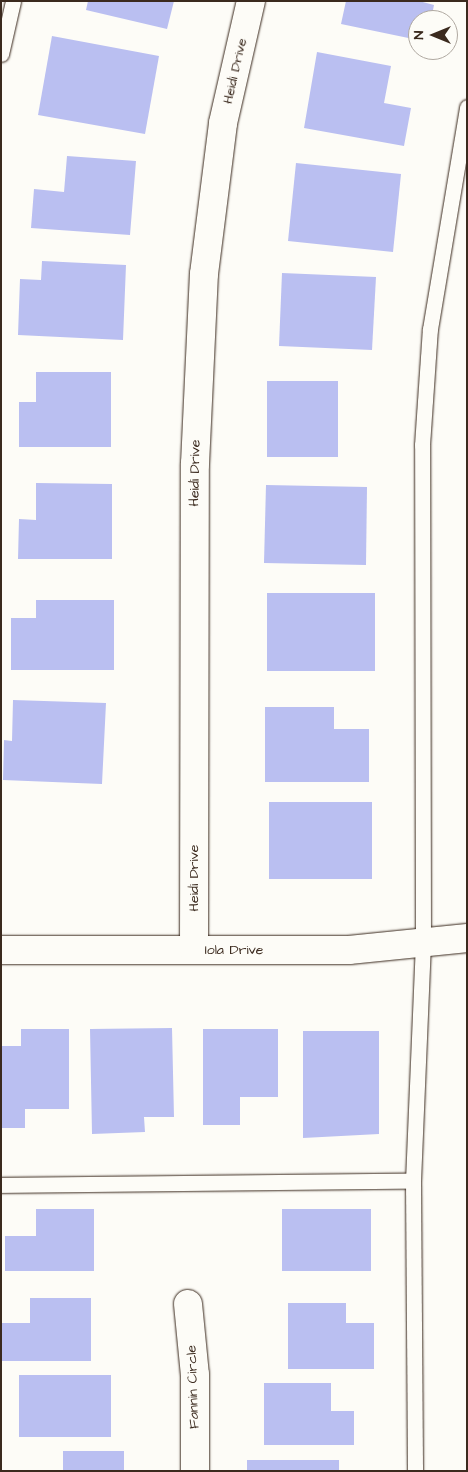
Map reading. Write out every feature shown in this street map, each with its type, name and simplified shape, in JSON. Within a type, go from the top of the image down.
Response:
[{"type":"street","name":"Heidi Drive","points":[[194,950],[195,464],[204,274],[223,122],[251,1]]},
{"type":"street","name":"Iola Drive","points":[[1,950],[349,950],[467,938]]},
{"type":"street","name":"Fannin Circle","points":[[188,1304],[195,1375],[195,1471]]},
{"type":"lane","points":[[1,54],[13,1]]},
{"type":"lane","points":[[416,1471],[413,1181],[423,943],[422,445],[430,329],[467,107]]},
{"type":"lane","points":[[1,1185],[413,1181]]},
{"type":"building","points":[[88,1],[174,1],[167,29],[86,10]]},
{"type":"building","points":[[346,1],[419,1],[434,5],[433,10],[408,10],[408,38],[341,24]]},
{"type":"building","points":[[52,36],[159,56],[145,134],[38,115]]},
{"type":"building","points":[[317,52],[391,66],[384,103],[411,108],[404,146],[304,128]]},
{"type":"building","points":[[67,156],[136,161],[130,235],[31,228],[34,189],[64,192]]},
{"type":"building","points":[[296,163],[401,174],[393,252],[288,241]]},
{"type":"building","points":[[42,261],[126,265],[123,340],[18,335],[20,279],[41,280]]},
{"type":"building","points":[[282,273],[376,277],[372,350],[279,346]]},
{"type":"building","points":[[36,372],[111,372],[111,447],[19,447],[19,402],[36,402]]},
{"type":"building","points":[[267,381],[338,381],[338,457],[267,457]]},
{"type":"building","points":[[36,483],[112,484],[112,559],[18,559],[19,519],[36,520]]},
{"type":"building","points":[[266,485],[367,487],[366,565],[264,563]]},
{"type":"building","points":[[267,593],[375,593],[375,671],[267,671]]},
{"type":"building","points":[[36,600],[114,600],[114,670],[11,670],[11,618],[36,618]]},
{"type":"building","points":[[13,700],[106,703],[102,784],[3,780],[4,740],[12,741]]},
{"type":"building","points":[[265,707],[334,707],[334,729],[369,729],[369,782],[265,782]]},
{"type":"building","points":[[269,802],[372,802],[372,879],[269,879]]},
{"type":"building","points":[[172,1028],[174,1117],[144,1117],[145,1132],[92,1134],[90,1029]]},
{"type":"building","points":[[21,1029],[69,1029],[69,1109],[25,1109],[25,1128],[1,1128],[1,1046],[21,1046]]},
{"type":"building","points":[[203,1029],[278,1029],[278,1097],[240,1097],[240,1125],[203,1125]]},
{"type":"building","points":[[303,1031],[379,1031],[379,1134],[303,1138]]},
{"type":"building","points":[[36,1209],[94,1209],[94,1271],[5,1271],[5,1236],[36,1236]]},
{"type":"building","points":[[282,1209],[371,1209],[371,1271],[282,1271]]},
{"type":"building","points":[[30,1298],[91,1298],[91,1361],[1,1361],[1,1323],[30,1323]]},
{"type":"building","points":[[288,1303],[346,1303],[346,1323],[374,1323],[374,1369],[288,1369]]},
{"type":"building","points":[[19,1375],[111,1375],[111,1437],[19,1437]]},
{"type":"building","points":[[264,1383],[331,1383],[331,1411],[354,1411],[354,1445],[264,1445]]},
{"type":"building","points":[[63,1451],[124,1451],[124,1471],[63,1471]]},
{"type":"building","points":[[247,1460],[339,1460],[339,1471],[247,1471]]}]
